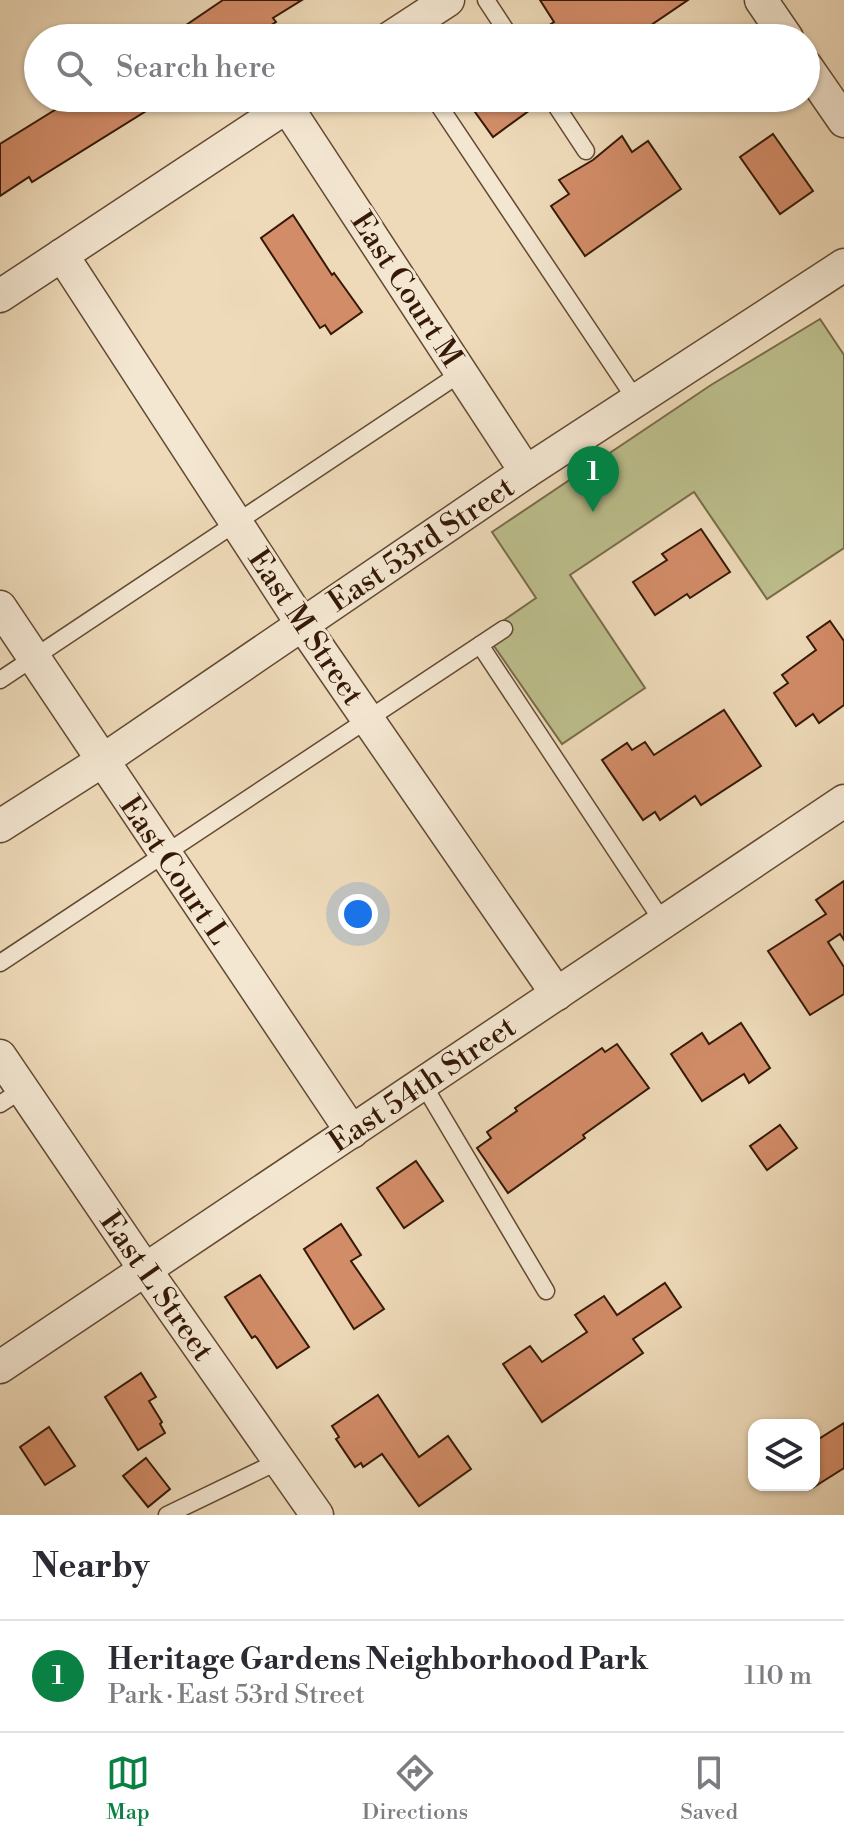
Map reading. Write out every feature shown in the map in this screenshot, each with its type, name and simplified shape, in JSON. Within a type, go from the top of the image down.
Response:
[{"type":"street","points":[[413,24],[448,0]]},
{"type":"street","points":[[761,0],[777,24]]},
{"type":"street","points":[[820,86],[844,121]]},
{"type":"street","points":[[0,296],[278,112]]},
{"type":"street","name":"East Court M","points":[[299,112],[526,472]]},
{"type":"street","name":"East M Street","points":[[62,255],[302,624],[557,994]]},
{"type":"street","name":"East 53rd Street","points":[[0,826],[102,761],[526,472],[844,265]]},
{"type":"street","name":"East Court L","points":[[0,607],[352,1132]]},
{"type":"street","name":"East 54th Street","points":[[0,1367],[844,801]]},
{"type":"street","name":"East L Street","points":[[0,1056],[11,1096],[146,1271],[317,1515]]},
{"type":"lane","points":[[486,0],[502,24]]},
{"type":"lane","points":[[443,112],[636,400]]},
{"type":"lane","points":[[560,112],[586,151]]},
{"type":"lane","points":[[0,680],[461,373]]},
{"type":"lane","points":[[0,963],[504,629]]},
{"type":"lane","points":[[480,645],[663,922]]},
{"type":"lane","points":[[423,1084],[546,1291]]},
{"type":"lane","points":[[167,1515],[279,1461]]},
{"type":"green space","points":[[820,319],[844,355],[844,548],[767,599],[694,492],[570,575],[645,688],[562,744],[485,633],[536,598],[492,532],[711,385]]},
{"type":"building","points":[[223,0],[302,0],[273,18],[276,22],[273,24],[188,24]]},
{"type":"building","points":[[540,0],[688,0],[653,24],[551,24],[554,22]]},
{"type":"building","points":[[52,112],[144,112],[32,182],[29,177],[0,196],[0,144]]},
{"type":"building","points":[[475,112],[527,112],[493,137]]},
{"type":"building","points":[[773,134],[813,191],[780,214],[740,157]]},
{"type":"building","points":[[622,136],[632,152],[648,141],[681,189],[585,256],[551,206],[569,194],[559,180],[593,160]]},
{"type":"building","points":[[293,215],[332,275],[334,273],[362,312],[331,334],[325,325],[320,328],[261,238]]},
{"type":"building","points":[[701,529],[730,572],[690,598],[687,594],[655,615],[633,582],[667,560],[662,554]]},
{"type":"building","points":[[830,621],[844,641],[844,705],[819,723],[813,714],[796,726],[774,693],[788,683],[782,675],[816,650],[807,637]]},
{"type":"building","points":[[724,710],[761,766],[701,805],[695,796],[660,820],[655,812],[643,820],[602,760],[627,743],[632,750],[645,742],[654,755]]},
{"type":"building","points":[[844,881],[844,940],[840,934],[828,942],[844,967],[844,994],[810,1015],[768,951],[826,914],[816,900]]},
{"type":"building","points":[[741,1023],[770,1068],[749,1083],[744,1074],[702,1101],[671,1054],[702,1033],[709,1044]]},
{"type":"building","points":[[617,1044],[649,1088],[508,1193],[477,1148],[491,1138],[487,1132],[517,1111],[515,1108],[602,1048],[605,1052]]},
{"type":"building","points":[[780,1125],[797,1148],[767,1170],[750,1146]]},
{"type":"building","points":[[416,1161],[443,1201],[404,1228],[377,1188]]},
{"type":"building","points":[[341,1224],[361,1255],[351,1261],[384,1309],[354,1329],[304,1249]]},
{"type":"building","points":[[260,1275],[309,1347],[277,1368],[257,1338],[252,1338],[225,1297]]},
{"type":"building","points":[[665,1283],[681,1307],[633,1339],[643,1353],[542,1422],[503,1364],[530,1346],[542,1362],[587,1332],[575,1315],[604,1296],[617,1315]]},
{"type":"building","points":[[141,1373],[156,1397],[149,1401],[165,1433],[138,1450],[105,1397]]},
{"type":"building","points":[[378,1395],[419,1457],[448,1436],[471,1469],[419,1506],[382,1454],[363,1467],[361,1463],[355,1467],[336,1439],[339,1437],[332,1426]]},
{"type":"building","points":[[844,1423],[844,1468],[820,1483],[820,1438]]},
{"type":"building","points":[[49,1427],[75,1466],[45,1485],[20,1447]]},
{"type":"building","points":[[146,1458],[170,1489],[148,1507],[123,1476]]},
{"type":"place","name":"Heritage Gardens Neighborhood Park","points":[[593,512]]}]
